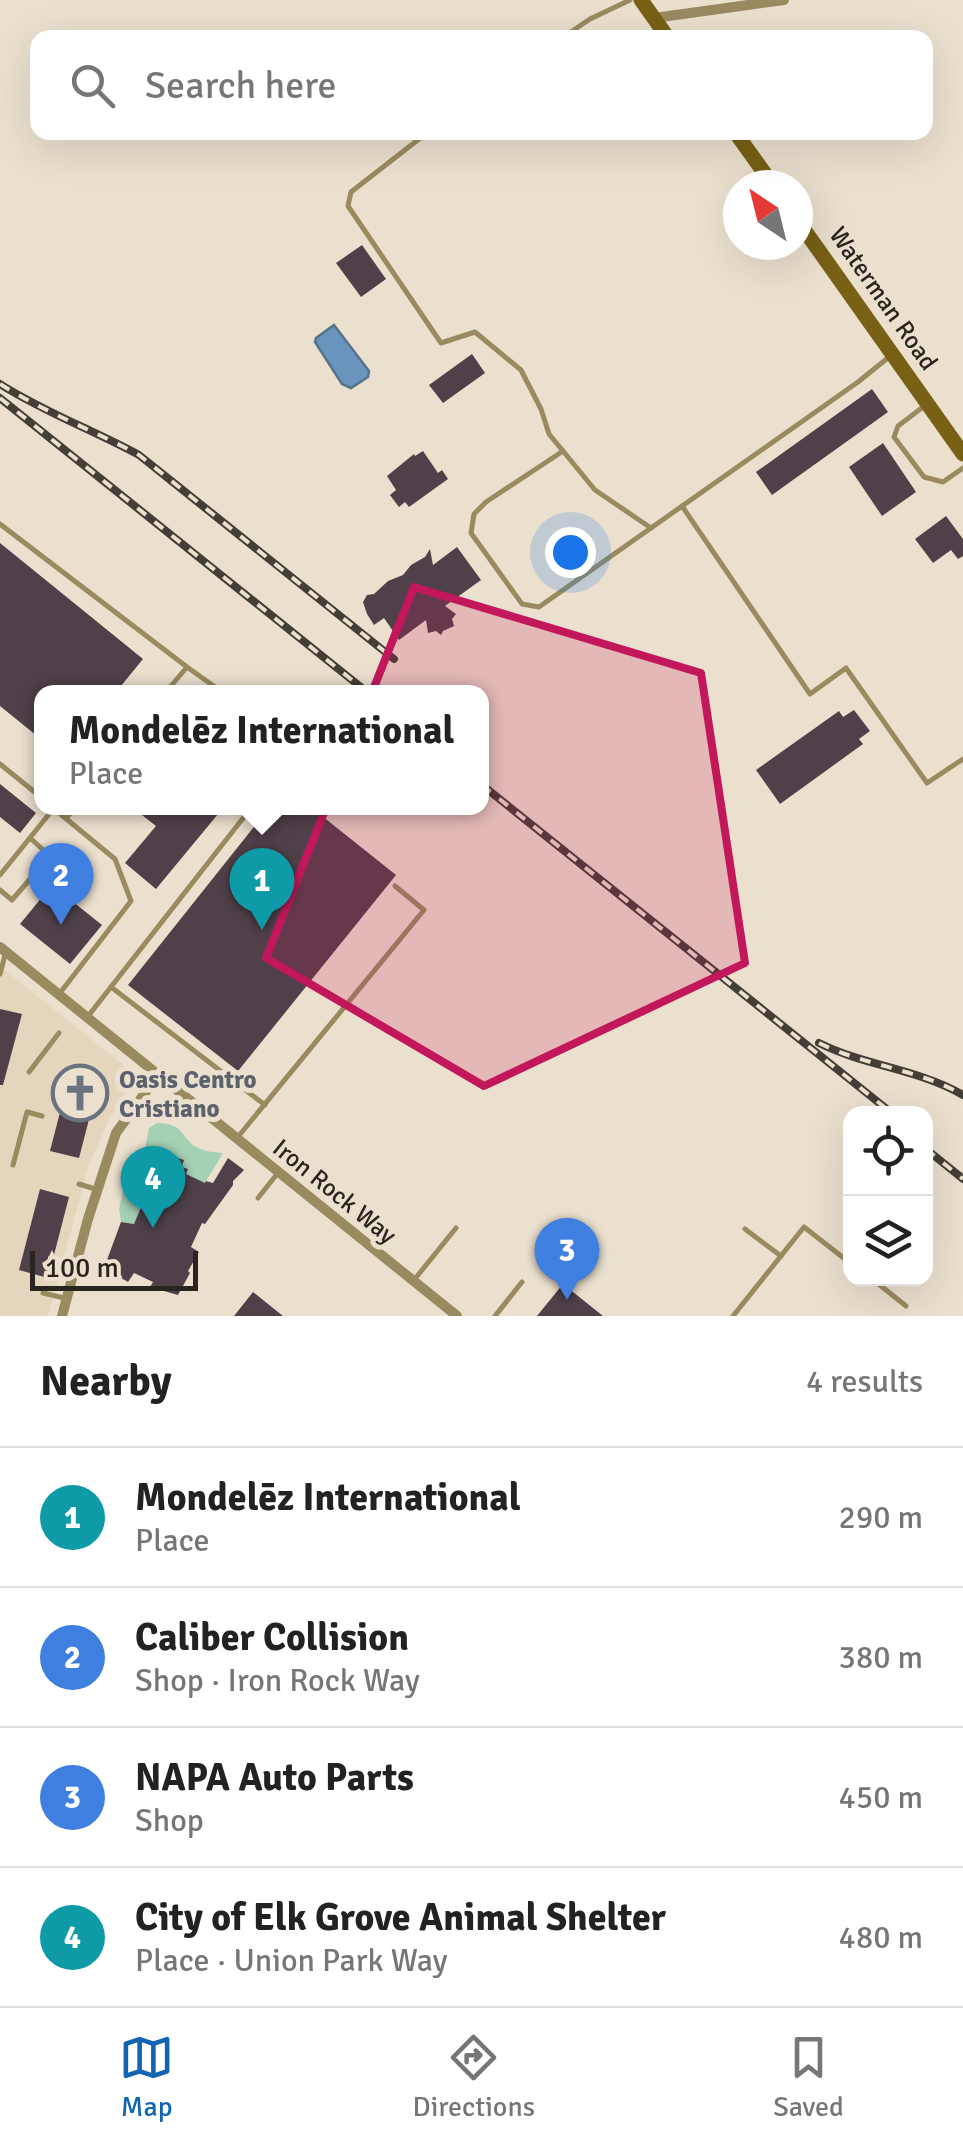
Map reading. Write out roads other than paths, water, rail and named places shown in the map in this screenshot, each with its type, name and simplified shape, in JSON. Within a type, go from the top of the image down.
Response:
[{"type":"main road","points":[[642,0],[662,30]]},
{"type":"main road","points":[[741,140],[762,170]]},
{"type":"main road","name":"Waterman Road","points":[[813,242],[963,454]]},
{"type":"street","points":[[654,18],[784,0]]},
{"type":"street","name":"Iron Rock Way","points":[[3,950],[457,1316]]},
{"type":"street","points":[[62,1316],[96,1189],[116,1133],[158,1075]]},
{"type":"lane","points":[[573,30],[630,0]]},
{"type":"lane","points":[[418,140],[351,192],[348,206],[441,342],[475,332],[522,370],[549,434],[596,490],[651,528]]},
{"type":"lane","points":[[563,451],[474,514],[471,533],[522,604],[539,606],[858,382],[892,354]]},
{"type":"lane","points":[[927,404],[898,426],[894,437],[924,477],[943,482],[963,468]]},
{"type":"lane","points":[[682,506],[810,694],[846,668],[927,783],[963,758]]},
{"type":"lane","points":[[0,524],[212,685]]},
{"type":"lane","points":[[172,685],[187,667]]},
{"type":"lane","points":[[0,764],[34,792]]},
{"type":"lane","points":[[0,875],[48,815]]},
{"type":"lane","points":[[59,995],[131,902],[115,859],[62,815]]},
{"type":"lane","points":[[66,818],[69,815]]},
{"type":"lane","points":[[87,1018],[246,815]]},
{"type":"lane","points":[[0,890],[12,900],[50,856],[30,838]]},
{"type":"lane","points":[[237,1138],[424,910],[394,886]]},
{"type":"lane","points":[[0,974],[3,950]]},
{"type":"lane","points":[[111,987],[264,1105]]},
{"type":"lane","points":[[28,1072],[59,1033]]},
{"type":"lane","points":[[13,1165],[27,1112],[42,1116]]},
{"type":"lane","points":[[258,1198],[279,1172]]},
{"type":"lane","points":[[79,1184],[96,1189]]},
{"type":"lane","points":[[733,1316],[804,1227],[843,1258]]},
{"type":"lane","points":[[414,1281],[456,1228]]},
{"type":"lane","points":[[745,1230],[781,1256]]},
{"type":"lane","points":[[495,1316],[522,1282]]},
{"type":"lane","points":[[881,1286],[906,1306]]},
{"type":"lane","points":[[43,1293],[66,1299]]},
{"type":"water","points":[[334,325],[369,371],[368,377],[351,388],[342,384],[315,342]]},
{"type":"railway","points":[[0,384],[139,455],[394,659]]},
{"type":"railway","points":[[0,398],[358,685]]},
{"type":"railway","points":[[489,791],[883,1106]]},
{"type":"railway","points":[[819,1043],[928,1079],[963,1095]]},
{"type":"railway","points":[[933,1155],[963,1179]]},
{"type":"place","name":"Caliber Collision","points":[[61,925]]},
{"type":"place","name":"Mondelēz International","points":[[262,930]]},
{"type":"place","name":"Oasis Centro Cristiano","points":[[80,1093]]},
{"type":"place","name":"City of Elk Grove Animal Shelter","points":[[153,1228]]},
{"type":"place","name":"NAPA Auto Parts","points":[[567,1300]]}]
